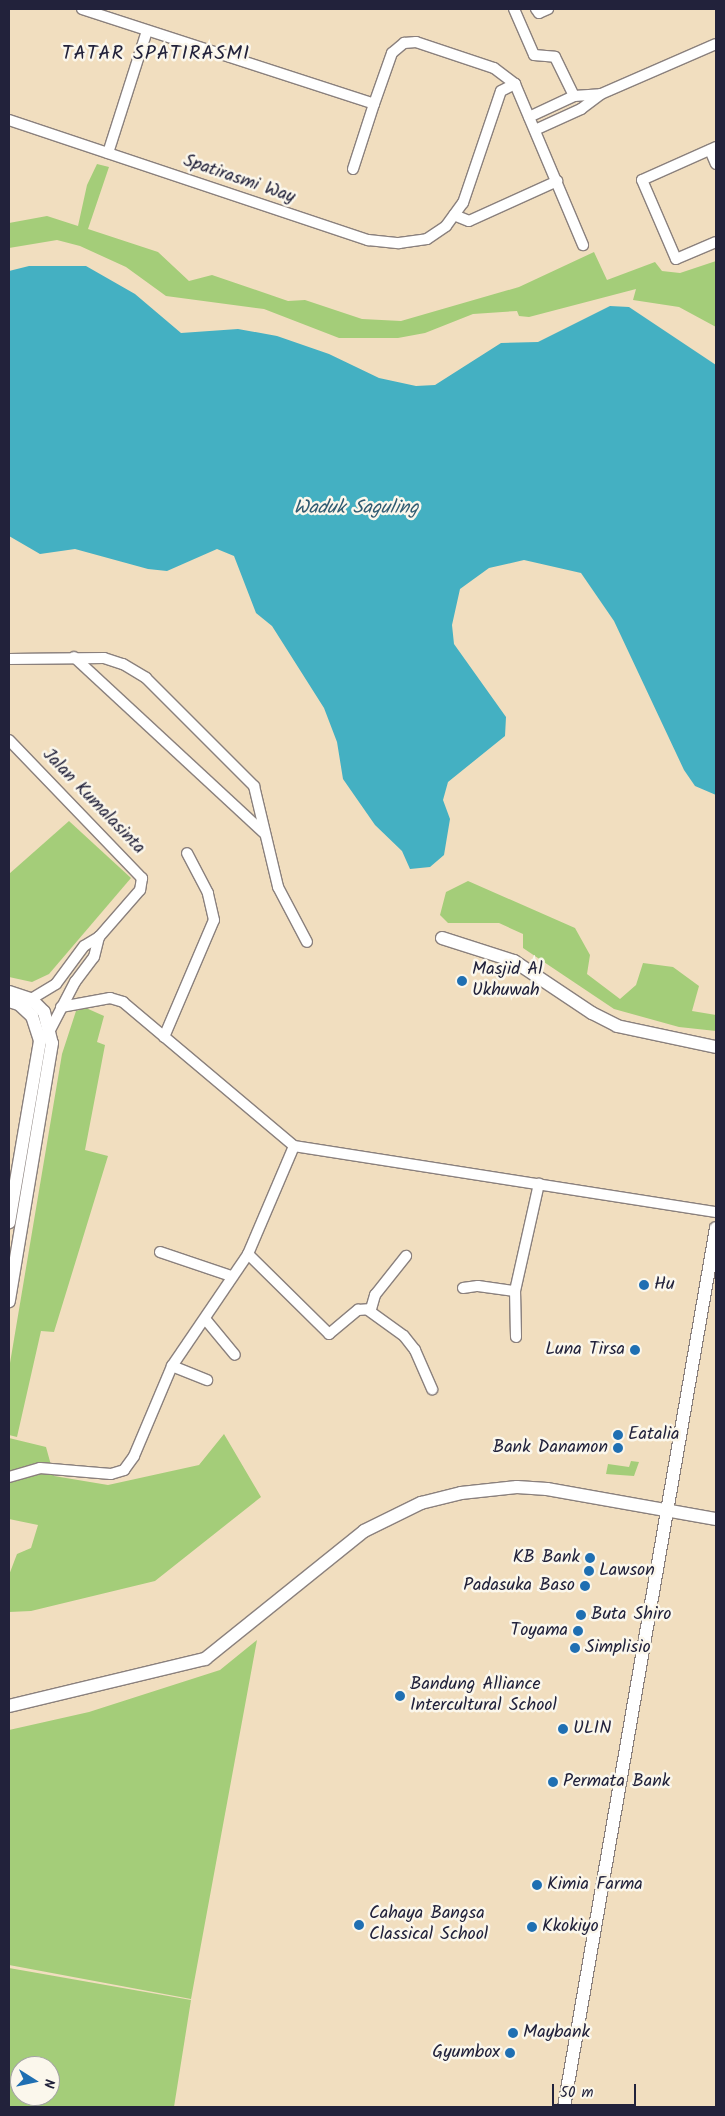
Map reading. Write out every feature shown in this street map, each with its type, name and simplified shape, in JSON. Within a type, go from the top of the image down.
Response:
[{"type":"street","points":[[82,9],[374,104]]},
{"type":"street","points":[[514,9],[534,56],[556,57],[574,96]]},
{"type":"street","points":[[108,152],[147,31]]},
{"type":"street","points":[[353,169],[392,53],[404,43],[416,42],[494,68],[515,84],[583,245]]},
{"type":"street","points":[[535,130],[581,109],[601,94],[716,44]]},
{"type":"street","name":"Spatirasmi Way","points":[[9,120],[368,240],[400,243],[427,239],[446,226],[463,203],[501,91],[515,84]]},
{"type":"street","points":[[529,117],[574,96],[601,94]]},
{"type":"street","points":[[716,164],[713,149],[642,180],[676,259],[716,242]]},
{"type":"street","points":[[454,215],[469,221],[557,181]]},
{"type":"street","points":[[9,660],[74,656],[104,658],[146,678],[254,786],[278,887],[307,942]]},
{"type":"street","points":[[74,656],[264,833]]},
{"type":"street","name":"Jalan Kumalasinta","points":[[9,740],[142,878],[140,890],[99,937]]},
{"type":"street","points":[[164,1037],[214,920],[208,893],[187,853]]},
{"type":"street","points":[[9,1001],[28,1004],[56,984],[84,946],[99,937]]},
{"type":"street","points":[[9,1301],[14,1237],[48,1069],[51,1032],[61,1007],[94,957],[99,937]]},
{"type":"street","points":[[442,938],[514,961],[592,1013],[617,1026],[716,1047]]},
{"type":"street","points":[[9,992],[44,1012],[51,1032]]},
{"type":"street","points":[[61,1007],[114,998],[132,1008],[294,1146],[716,1212]]},
{"type":"street","points":[[9,1222],[40,1041],[37,1024],[28,1004]]},
{"type":"street","points":[[40,1041],[51,1032]]},
{"type":"street","points":[[9,1478],[40,1468],[111,1474],[124,1470],[134,1456],[172,1366],[206,1320],[231,1276],[248,1254],[294,1146]]},
{"type":"street","points":[[516,1337],[515,1291],[539,1184]]},
{"type":"street","points":[[564,2107],[716,1228]]},
{"type":"street","points":[[160,1252],[231,1276]]},
{"type":"street","points":[[248,1254],[327,1334],[358,1310],[368,1310],[404,1336],[414,1350],[432,1389]]},
{"type":"street","points":[[368,1310],[406,1256]]},
{"type":"street","points":[[463,1288],[478,1286],[515,1291]]},
{"type":"street","points":[[206,1320],[236,1355]]},
{"type":"street","points":[[172,1366],[207,1380]]},
{"type":"street","points":[[9,1706],[205,1659],[364,1531],[421,1503],[461,1492],[517,1488],[547,1489],[716,1519]]},
{"type":"green space","points":[[97,164],[109,167],[88,229],[158,252],[189,281],[212,275],[288,301],[305,300],[362,319],[401,321],[519,287],[594,252],[607,280],[655,262],[662,271],[680,273],[716,261],[716,327],[679,307],[633,300],[636,289],[529,317],[519,316],[517,311],[473,314],[425,333],[398,338],[339,338],[264,309],[166,296],[126,267],[80,246],[57,240],[9,248],[9,223],[47,216],[78,226],[87,185]]},
{"type":"green space","points":[[69,821],[131,878],[49,974],[32,982],[9,977],[9,874]]},
{"type":"green space","points":[[468,881],[575,928],[590,955],[587,974],[620,999],[636,985],[643,963],[673,967],[699,986],[692,1011],[716,1015],[716,1031],[679,1027],[614,1009],[523,948],[523,934],[499,923],[448,923],[440,915],[446,892]]},
{"type":"green space","points":[[86,1008],[104,1016],[97,1042],[105,1045],[85,1150],[108,1156],[54,1332],[41,1331],[17,1437],[9,1435],[9,1369],[62,1054],[76,1011]]},
{"type":"green space","points":[[224,1434],[261,1497],[155,1581],[31,1611],[9,1612],[9,1575],[17,1554],[31,1548],[38,1525],[9,1519],[9,1438],[46,1447],[54,1476],[108,1485],[199,1465]]},
{"type":"green space","points":[[631,1461],[639,1462],[634,1476],[606,1474],[608,1464],[629,1467]]},
{"type":"green space","points":[[257,1640],[191,1999],[9,1965],[9,1730],[89,1712],[220,1670]]},
{"type":"green space","points":[[9,1968],[191,2000],[174,2107],[9,2107]]},
{"type":"water","name":"Waduk Saguling","points":[[29,266],[86,266],[135,294],[181,333],[238,329],[277,336],[329,354],[379,378],[416,386],[435,385],[501,343],[538,342],[610,306],[629,307],[716,365],[716,795],[695,786],[684,770],[614,621],[581,573],[524,560],[489,568],[460,589],[452,625],[454,644],[506,717],[505,736],[448,782],[443,800],[450,819],[444,855],[430,867],[410,869],[402,851],[375,825],[343,779],[337,742],[324,708],[272,626],[256,613],[234,556],[217,549],[167,571],[148,569],[75,549],[40,554],[9,536],[9,271]]},
{"type":"place","name":"Masjid Al Ukhuwah","points":[[462,981]]},
{"type":"place","name":"Hu","points":[[644,1285]]},
{"type":"place","name":"Luna Tirsa","points":[[635,1350]]},
{"type":"place","name":"Eatalia","points":[[618,1435]]},
{"type":"place","name":"Bank Danamon","points":[[618,1448]]},
{"type":"place","name":"KB Bank","points":[[590,1558]]},
{"type":"place","name":"Lawson","points":[[589,1571]]},
{"type":"place","name":"Padasuka Baso","points":[[585,1586]]},
{"type":"place","name":"Buta Shiro","points":[[581,1615]]},
{"type":"place","name":"Toyama","points":[[578,1631]]},
{"type":"place","name":"Simplisio","points":[[575,1648]]},
{"type":"place","name":"Bandung Alliance Intercultural School","points":[[400,1696]]},
{"type":"place","name":"ULIN","points":[[563,1729]]},
{"type":"place","name":"Permata Bank","points":[[553,1782]]},
{"type":"place","name":"Kimia Farma","points":[[537,1885]]},
{"type":"place","name":"Cahaya Bangsa Classical School","points":[[359,1925]]},
{"type":"place","name":"Kkokiyo","points":[[532,1927]]},
{"type":"place","name":"Maybank","points":[[513,2033]]},
{"type":"place","name":"Gyumbox","points":[[510,2053]]},
{"type":"district","name":"TATAR SPATIRASMI","points":[[156,54]]}]
